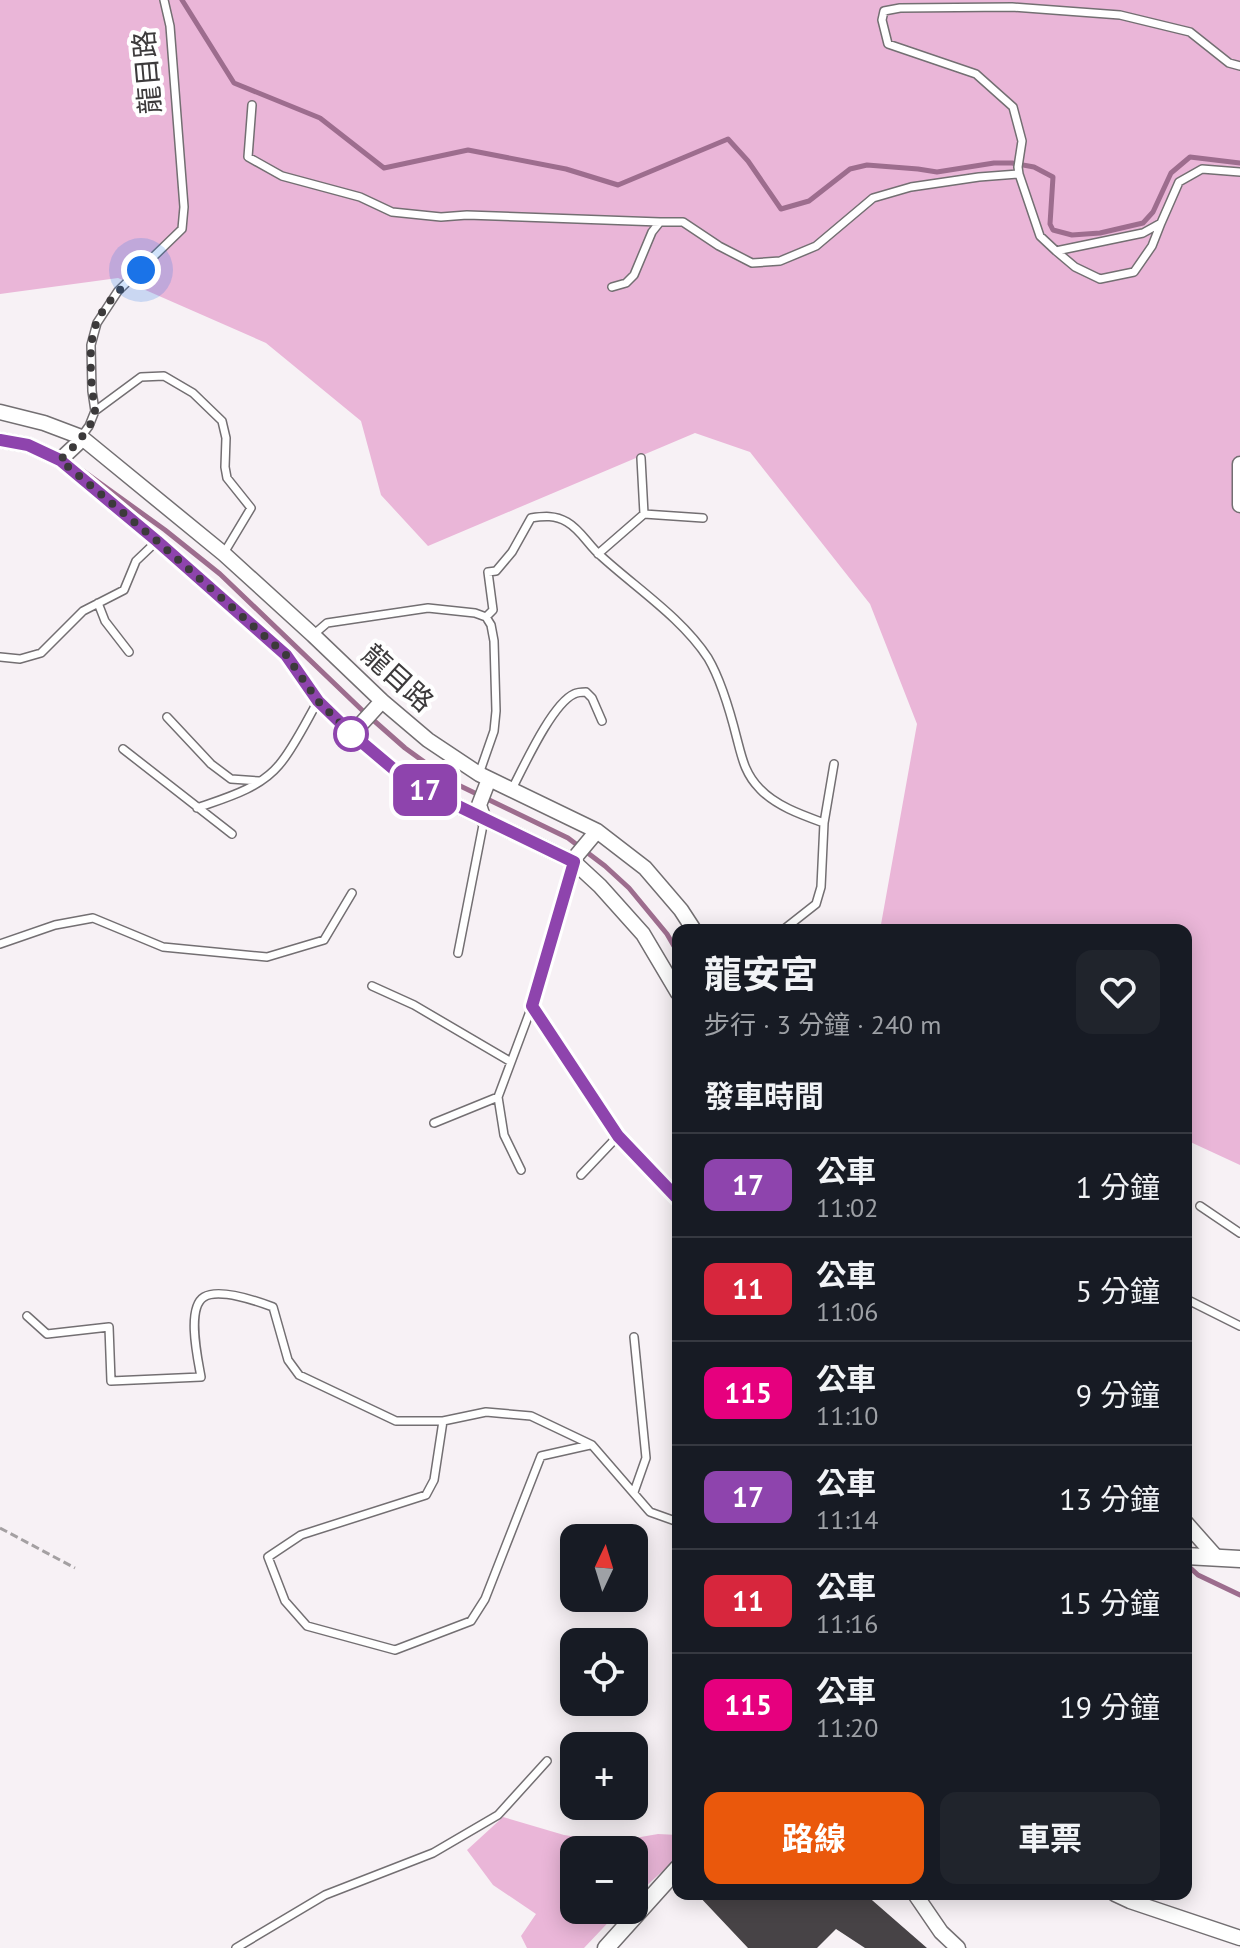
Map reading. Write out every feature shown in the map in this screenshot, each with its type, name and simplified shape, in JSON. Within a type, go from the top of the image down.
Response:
[{"type":"street","name":"龍目路","points":[[0,412],[44,423],[79,441],[224,554],[313,635],[379,703],[484,779],[512,789],[645,868],[690,924]]},
{"type":"street","points":[[0,440],[28,445],[62,459],[286,655],[318,701],[408,778],[429,792],[482,812],[576,859],[643,934],[672,983]]},
{"type":"street","points":[[62,459],[79,441]]},
{"type":"street","points":[[1240,464],[1240,505]]},
{"type":"street","points":[[354,731],[379,703]]},
{"type":"street","points":[[482,812],[484,779]]},
{"type":"street","points":[[576,859],[594,835]]},
{"type":"street","points":[[1192,1530],[1217,1558]]},
{"type":"street","points":[[1192,1556],[1240,1559]]},
{"type":"street","points":[[606,1948],[672,1875]]},
{"type":"street","points":[[919,1900],[941,1932],[958,1948]]},
{"type":"street","points":[[1132,1900],[1240,1938]]},
{"type":"lane","name":"龍目路","points":[[95,411],[91,345],[97,323],[118,291],[182,229],[184,207],[170,26],[164,0]]},
{"type":"lane","points":[[1240,66],[1229,63],[1190,32],[1120,15],[1012,7],[900,8],[884,11],[882,20],[888,44],[976,74],[1013,107],[1022,141],[1019,174],[1040,236],[1075,267],[1100,279],[1134,272],[1152,246],[1179,182],[1202,169],[1240,172]]},
{"type":"lane","points":[[252,105],[248,157],[282,176],[360,197],[392,212],[441,217],[467,215],[683,222],[752,263],[780,261],[816,246],[873,198],[911,187],[1019,174]]},
{"type":"lane","points":[[612,287],[626,283],[634,275],[652,232],[660,222]]},
{"type":"lane","points":[[1056,251],[1143,233],[1161,223]]},
{"type":"lane","points":[[79,441],[95,411],[141,377],[164,376],[193,393],[222,421],[226,438],[227,478],[251,508],[224,554]]},
{"type":"lane","points":[[641,458],[644,514]]},
{"type":"lane","points":[[598,554],[644,514],[703,518]]},
{"type":"lane","points":[[486,617],[493,610],[488,572],[496,571],[512,552],[531,518],[557,517],[570,523],[598,554],[689,635],[708,659],[732,723],[742,762],[758,787],[771,799],[824,823]]},
{"type":"lane","points":[[0,657],[20,659],[41,653],[83,611],[124,590],[136,561],[157,541]]},
{"type":"lane","points":[[98,603],[105,621],[129,652]]},
{"type":"lane","points":[[313,635],[327,623],[428,608],[486,617],[494,641],[496,711],[484,779]]},
{"type":"lane","points":[[512,789],[553,714],[573,694],[586,692],[602,721]]},
{"type":"lane","points":[[197,808],[261,781],[279,765],[318,701]]},
{"type":"lane","points":[[167,717],[211,764],[231,779],[261,781]]},
{"type":"lane","points":[[123,749],[232,834]]},
{"type":"lane","points":[[791,924],[816,904],[821,887],[824,823],[834,764]]},
{"type":"lane","points":[[458,953],[482,812]]},
{"type":"lane","points":[[521,1170],[504,1135],[498,1097],[532,1006],[576,859]]},
{"type":"lane","points":[[0,944],[55,925],[93,918],[163,947],[267,957],[324,940],[352,893]]},
{"type":"lane","points":[[372,986],[414,1005],[511,1062]]},
{"type":"lane","points":[[532,1006],[618,1136],[672,1193]]},
{"type":"lane","points":[[434,1123],[498,1097]]},
{"type":"lane","points":[[581,1175],[618,1136]]},
{"type":"lane","points":[[1200,1206],[1240,1233]]},
{"type":"lane","points":[[27,1316],[47,1334],[109,1327],[111,1381],[201,1377],[195,1346],[196,1305],[205,1296],[216,1294],[252,1298],[273,1307],[288,1360],[299,1375],[396,1421],[443,1421],[486,1412],[531,1416],[592,1445],[650,1512],[672,1520]]},
{"type":"lane","points":[[1192,1302],[1240,1326]]},
{"type":"lane","points":[[634,1337],[646,1458],[634,1492]]},
{"type":"lane","points":[[443,1421],[434,1480],[426,1495],[301,1535],[268,1557],[285,1601],[307,1626],[395,1650],[471,1621],[485,1599],[541,1456],[592,1445]]},
{"type":"lane","points":[[236,1948],[325,1895],[433,1853],[498,1815],[547,1761]]},
{"type":"path","points":[[0,1528],[75,1568]]},
{"type":"shaded area","points":[[0,0],[1240,0],[1240,1165],[1192,1143],[1192,924],[881,924],[917,724],[870,604],[750,452],[695,433],[428,546],[381,495],[361,421],[266,343],[118,278],[0,294]]},
{"type":"shaded area","points":[[503,1817],[571,1836],[560,1836],[560,1924],[607,1924],[584,1948],[527,1948],[521,1936],[536,1914],[493,1885],[467,1850]]},
{"type":"shaded area","points":[[672,1835],[672,1862],[648,1884],[646,1836]]},
{"type":"building","points":[[703,1900],[872,1900],[927,1948],[865,1948],[836,1929],[817,1948],[748,1948]]},
{"type":"waterway","points":[[182,0],[234,83],[320,118],[384,168],[468,150],[566,169],[618,185],[728,139],[748,161],[781,209],[809,201],[850,169],[867,165],[937,172],[1012,163],[1034,167],[1053,177],[1050,224],[1053,230],[1072,235],[1100,233],[1143,223],[1153,212],[1171,173],[1190,157],[1240,163]]},
{"type":"waterway","points":[[79,468],[220,574],[405,748],[452,782],[568,838],[605,866],[629,888],[672,943]]},
{"type":"waterway","points":[[1192,1570],[1240,1595]]},
{"type":"bus line","name":"17","points":[[0,440],[28,445],[60,460],[157,541],[286,655],[318,701],[397,772],[484,820],[574,862],[532,1006],[618,1136],[672,1193]]},
{"type":"route","points":[[141,270],[118,291],[97,323],[91,345],[95,411],[77,444],[60,460],[286,655],[318,701],[351,734]]}]
